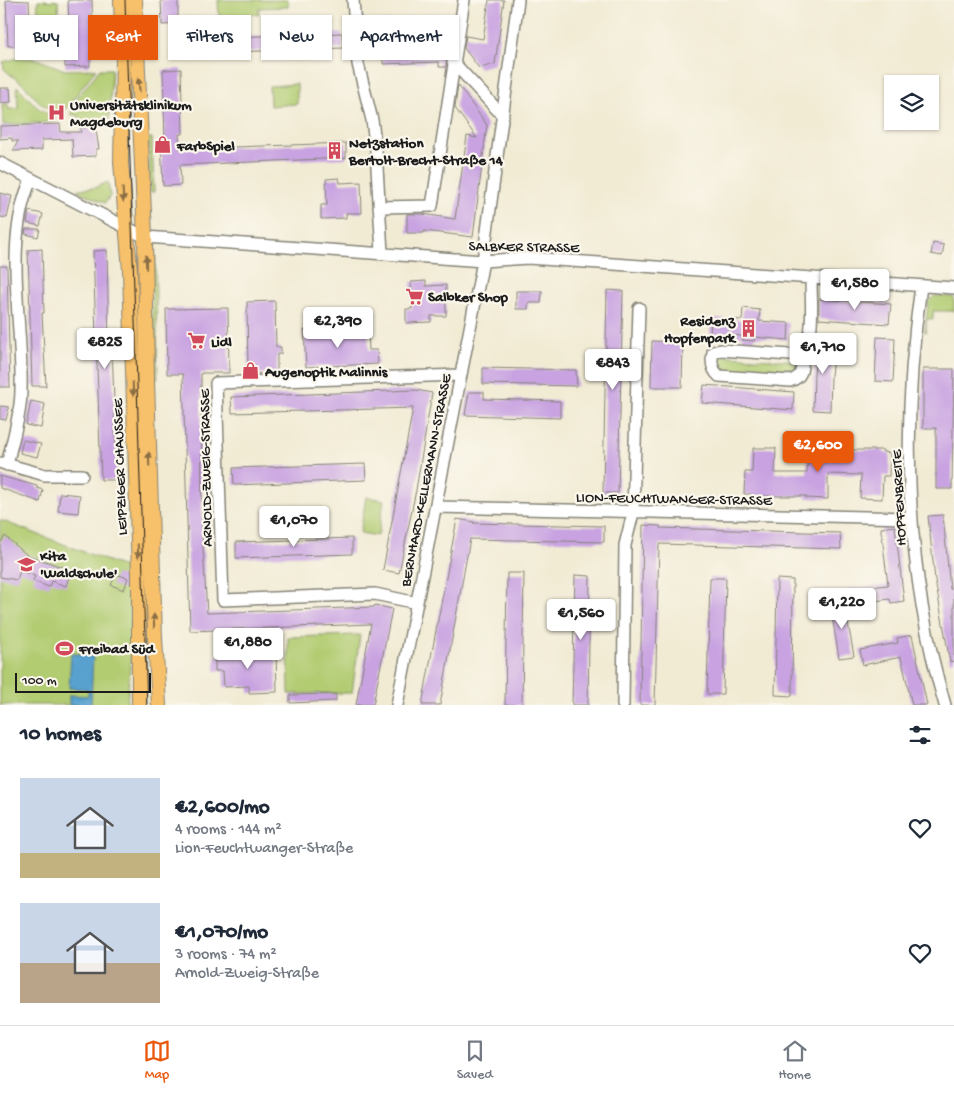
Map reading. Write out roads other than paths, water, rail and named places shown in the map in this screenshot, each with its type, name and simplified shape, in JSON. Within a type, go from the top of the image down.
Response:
[{"type":"main road","name":"LEIPZIGER CHAUSSEE","points":[[121,0],[123,58],[121,162],[130,270],[139,565],[140,705]]},
{"type":"main road","name":"LEIPZIGER CHAUSSEE","points":[[135,0],[146,237],[147,380],[155,638],[159,705]]},
{"type":"street","points":[[353,0],[358,64],[375,140],[382,253]]},
{"type":"street","points":[[379,207],[432,206],[464,0]]},
{"type":"street","name":"BERNHARD-KELLERMANN-STRASSE","points":[[396,705],[436,507],[482,260],[518,0]]},
{"type":"street","points":[[453,62],[503,116]]},
{"type":"street","name":"SALBKER STRASSE","points":[[0,163],[146,237],[482,260],[528,258],[954,288]]},
{"type":"street","points":[[31,180],[24,194],[16,236],[21,390],[4,464],[45,474],[82,475]]},
{"type":"street","points":[[803,356],[721,350],[714,352],[711,360],[714,372],[719,376],[790,381],[800,374],[810,334],[812,278]]},
{"type":"street","name":"HOPFENBREITE","points":[[922,286],[914,351],[910,445],[911,518],[921,601],[945,705]]},
{"type":"street","points":[[623,705],[626,546],[633,513],[639,308]]},
{"type":"street","name":"ARNOLD-ZWEIG-STRASSE","points":[[417,603],[375,594],[223,600],[216,383],[460,375]]},
{"type":"street","name":"LION-FEUCHTWANGER-STRASSE","points":[[436,507],[911,518]]},
{"type":"water","points":[[71,654],[93,654],[91,705],[69,705],[69,695],[88,696],[88,689],[69,688]]},
{"type":"tram line","points":[[125,0],[147,705]]},
{"type":"place","name":"Universitätsklinikum Magdeburg","points":[[56,113]]},
{"type":"place","name":"FarbSpiel","points":[[163,145]]},
{"type":"place","name":"Netzstation Bertolt-Brecht-Straße 14","points":[[335,151]]},
{"type":"place","name":"Salbker Shop","points":[[414,296]]},
{"type":"place","name":"Residenz Hopfenpark","points":[[749,329]]},
{"type":"place","name":"Lidl","points":[[197,341]]},
{"type":"place","name":"Augenoptik Malinnis","points":[[251,371]]},
{"type":"place","name":"Kita 'Waldschule'","points":[[26,564]]},
{"type":"place","name":"Freibad Süd","points":[[65,648]]}]
